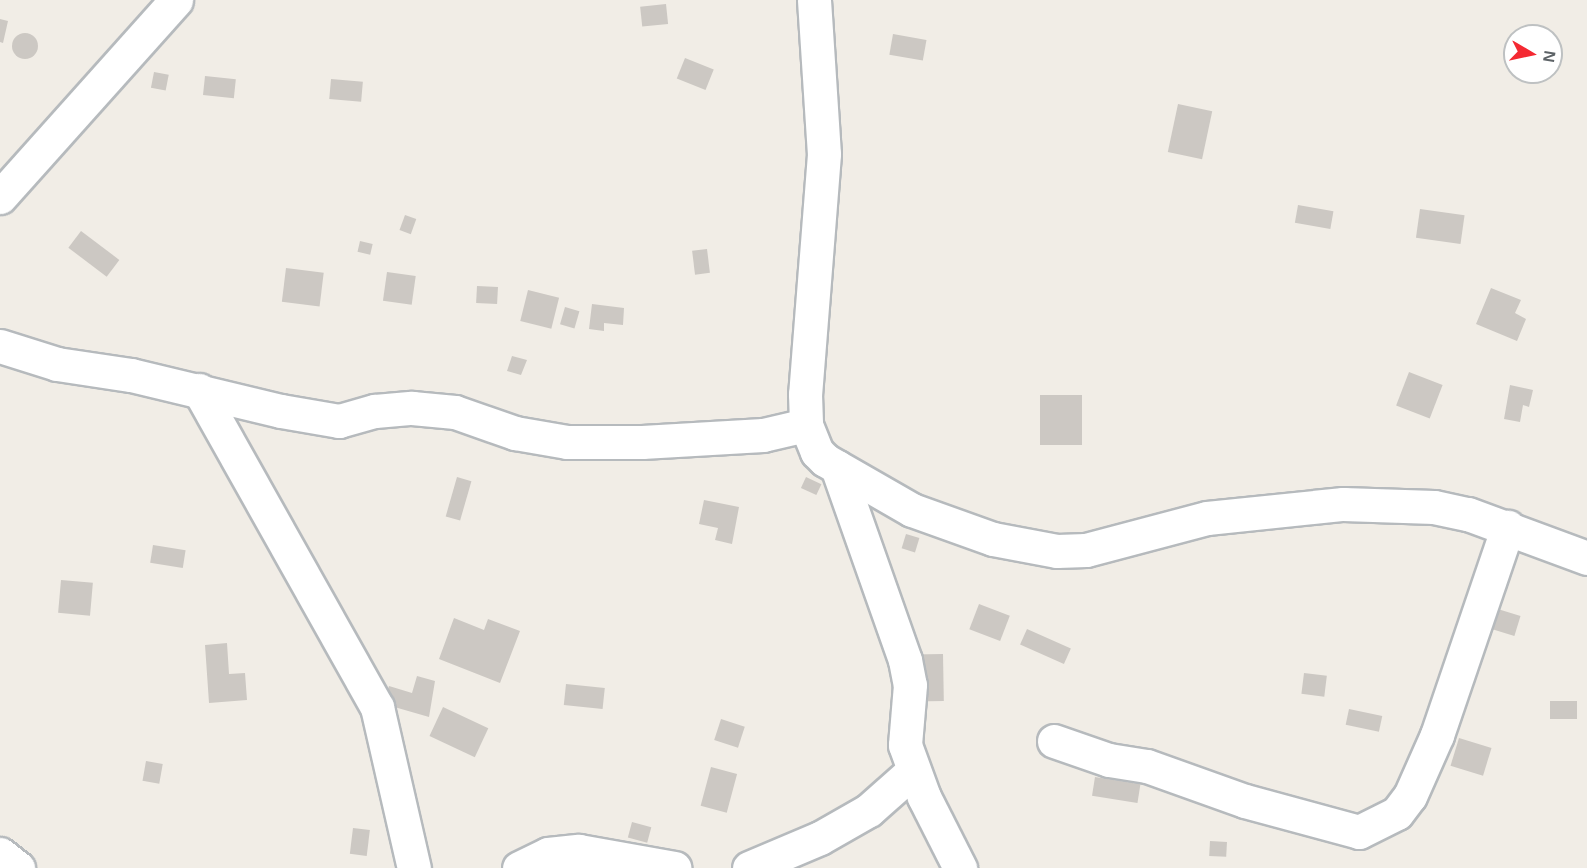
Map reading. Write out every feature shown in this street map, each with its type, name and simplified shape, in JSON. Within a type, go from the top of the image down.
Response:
[{"type":"street","points":[[0,197],[176,0]]},
{"type":"street","points":[[814,0],[824,154],[805,394],[806,425],[817,452],[837,467],[912,510],[993,539],[1057,551],[1086,550],[1207,518],[1343,504],[1434,507],[1508,527],[1587,558]]},
{"type":"street","points":[[0,346],[57,364],[199,390],[281,411],[339,420],[375,411],[412,408],[455,412],[515,433],[567,442],[642,442],[763,435],[806,425]]},
{"type":"street","points":[[199,390],[377,707],[414,868]]},
{"type":"street","points":[[837,467],[905,660],[910,685],[905,745],[914,771],[960,868]]},
{"type":"street","points":[[1054,741],[1109,760],[1147,766],[1245,801],[1359,832],[1397,813],[1410,796],[1437,735],[1508,527]]},
{"type":"street","points":[[750,868],[820,838],[869,810],[914,771]]},
{"type":"street","points":[[519,868],[548,854],[579,851],[674,868]]},
{"type":"street","points":[[0,854],[18,868]]},
{"type":"building","points":[[666,4],[668,24],[642,27],[640,7]]},
{"type":"building","points":[[0,19],[8,21],[3,43],[0,42]]},
{"type":"building","points":[[25,33],[34,37],[38,46],[34,55],[25,59],[16,55],[12,46],[16,37]]},
{"type":"building","points":[[893,34],[926,40],[923,61],[889,55]]},
{"type":"building","points":[[685,58],[714,70],[706,90],[677,78]]},
{"type":"building","points":[[154,72],[169,75],[166,91],[151,88]]},
{"type":"building","points":[[205,76],[236,79],[234,98],[203,95]]},
{"type":"building","points":[[331,79],[363,82],[361,102],[329,99]]},
{"type":"building","points":[[1178,104],[1212,111],[1202,159],[1168,152]]},
{"type":"building","points":[[1298,205],[1333,211],[1330,229],[1295,223]]},
{"type":"building","points":[[1420,209],[1465,215],[1461,244],[1416,238]]},
{"type":"building","points":[[405,215],[416,219],[411,234],[400,230]]},
{"type":"building","points":[[81,231],[119,260],[107,277],[68,248]]},
{"type":"building","points":[[360,241],[373,244],[370,255],[358,252]]},
{"type":"building","points":[[707,249],[710,273],[695,275],[692,251]]},
{"type":"building","points":[[286,268],[324,273],[320,306],[282,302]]},
{"type":"building","points":[[387,272],[416,276],[412,305],[383,301]]},
{"type":"building","points":[[477,286],[498,287],[497,304],[476,303]]},
{"type":"building","points":[[1491,288],[1521,300],[1515,313],[1526,319],[1517,341],[1476,324]]},
{"type":"building","points":[[528,290],[559,298],[551,329],[520,321]]},
{"type":"building","points":[[592,304],[624,308],[623,325],[604,323],[604,331],[589,329]]},
{"type":"building","points":[[565,307],[579,311],[574,328],[560,324]]},
{"type":"building","points":[[512,356],[527,360],[521,375],[507,371]]},
{"type":"building","points":[[1409,372],[1443,385],[1430,419],[1396,406]]},
{"type":"building","points":[[1510,385],[1533,390],[1529,407],[1523,405],[1520,422],[1504,419]]},
{"type":"building","points":[[1040,395],[1082,395],[1082,445],[1040,445]]},
{"type":"building","points":[[457,477],[471,481],[460,521],[446,516]]},
{"type":"building","points":[[806,477],[821,484],[816,495],[801,488]]},
{"type":"building","points":[[704,500],[739,507],[732,544],[715,540],[718,528],[699,524]]},
{"type":"building","points":[[906,534],[919,538],[915,552],[902,548]]},
{"type":"building","points":[[153,545],[186,550],[183,568],[150,563]]},
{"type":"building","points":[[61,580],[93,583],[90,616],[58,613]]},
{"type":"building","points":[[979,604],[1010,616],[1000,641],[969,629]]},
{"type":"building","points":[[1488,606],[1521,616],[1514,636],[1482,626]]},
{"type":"building","points":[[454,618],[484,630],[488,619],[520,631],[500,683],[439,659]]},
{"type":"building","points":[[1027,629],[1071,649],[1064,664],[1020,645]]},
{"type":"building","points":[[227,643],[229,674],[245,673],[247,700],[209,703],[205,645]]},
{"type":"building","points":[[943,654],[944,701],[914,702],[913,655]]},
{"type":"building","points":[[1304,673],[1327,676],[1324,697],[1301,694]]},
{"type":"building","points":[[417,676],[435,681],[429,717],[384,704],[389,686],[412,693]]},
{"type":"building","points":[[566,684],[605,688],[603,709],[564,705]]},
{"type":"building","points":[[1550,701],[1577,701],[1577,719],[1550,719]]},
{"type":"building","points":[[443,707],[488,728],[475,757],[429,736]]},
{"type":"building","points":[[1349,709],[1382,716],[1379,732],[1346,725]]},
{"type":"building","points":[[721,719],[745,727],[738,748],[714,740]]},
{"type":"building","points":[[1459,738],[1492,748],[1483,776],[1451,766]]},
{"type":"building","points":[[146,761],[163,764],[159,784],[143,781]]},
{"type":"building","points":[[711,767],[737,774],[727,813],[701,806]]},
{"type":"building","points":[[1095,777],[1140,784],[1137,803],[1092,796]]},
{"type":"building","points":[[632,822],[651,827],[647,843],[628,837]]},
{"type":"building","points":[[353,828],[370,830],[367,856],[350,854]]},
{"type":"building","points":[[1210,841],[1227,842],[1226,857],[1209,856]]}]
